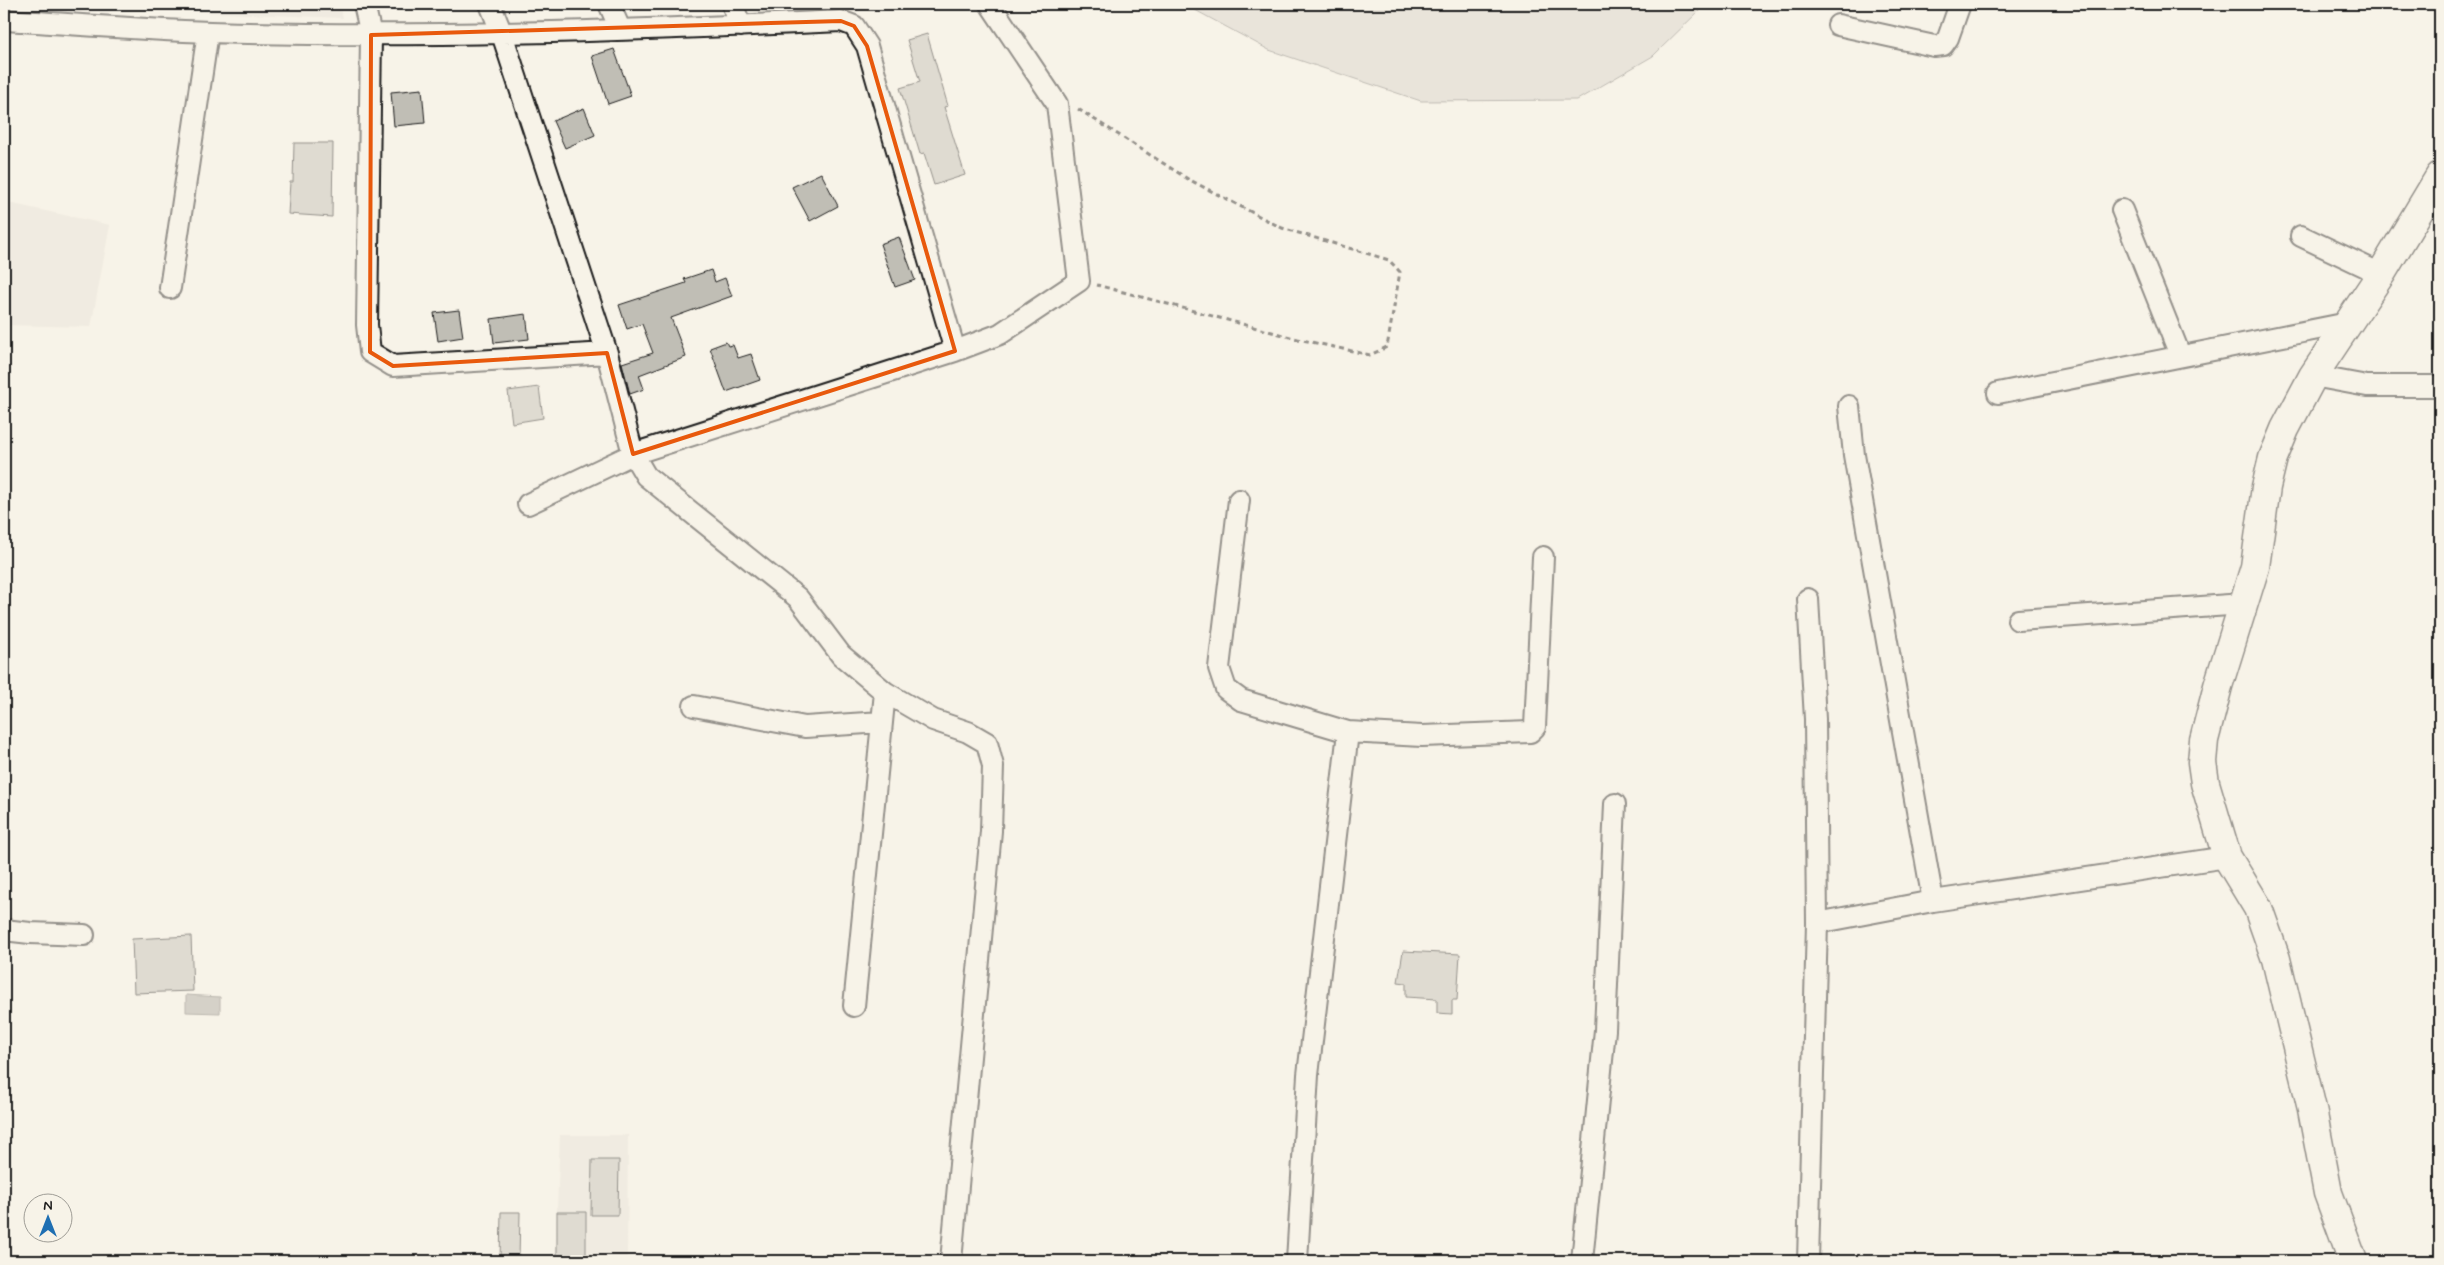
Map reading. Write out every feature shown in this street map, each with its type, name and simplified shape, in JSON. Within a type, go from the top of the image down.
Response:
[{"type":"street","points":[[364,4],[371,34],[367,326],[370,352],[392,366],[607,353]]},
{"type":"street","points":[[490,4],[502,34],[607,353],[634,454],[646,476],[798,598],[841,655],[885,692],[933,720],[968,732],[987,743],[993,766],[991,831],[951,1261]]},
{"type":"street","points":[[609,4],[620,29]]},
{"type":"street","points":[[732,4],[741,26]]},
{"type":"street","points":[[528,504],[634,454],[956,351],[1000,334],[1079,281],[1057,104],[993,4]]},
{"type":"street","points":[[1838,24],[1934,46],[1943,45],[1948,38],[1960,4]]},
{"type":"street","points":[[4,20],[208,32],[502,34],[741,26],[836,12],[854,26],[867,46],[956,351]]},
{"type":"street","points":[[170,288],[208,32]]},
{"type":"street","points":[[2353,1261],[2328,1194],[2312,1109],[2276,959],[2258,908],[2227,857],[2205,782],[2202,762],[2204,740],[2218,686],[2255,567],[2266,487],[2273,458],[2285,429],[2313,376],[2381,274],[2440,176]]},
{"type":"street","points":[[2122,210],[2180,355]]},
{"type":"street","points":[[2301,236],[2381,274]]},
{"type":"street","points":[[1998,392],[2348,323]]},
{"type":"street","points":[[2313,376],[2367,386],[2440,386]]},
{"type":"street","points":[[1849,406],[1856,465],[1934,901]]},
{"type":"street","points":[[1239,500],[1219,668],[1226,689],[1241,700],[1348,732],[1422,736],[1530,732],[1534,727],[1543,557]]},
{"type":"street","points":[[1808,599],[1815,719],[1817,922],[1808,1261]]},
{"type":"street","points":[[2018,620],[2243,604]]},
{"type":"street","points":[[854,1006],[885,692]]},
{"type":"street","points":[[694,706],[805,727],[882,722]]},
{"type":"street","points":[[1297,1261],[1308,1075],[1348,732]]},
{"type":"street","points":[[1582,1261],[1605,1030],[1615,804]]},
{"type":"street","points":[[1817,922],[1934,901],[2227,857]]},
{"type":"street","points":[[4,930],[30,934],[84,935]]},
{"type":"path","points":[[1057,104],[1078,109],[1188,179],[1282,228],[1389,260],[1400,272],[1387,347],[1370,354],[1298,339],[1079,281]]},
{"type":"highlighted area","points":[[841,21],[854,26],[867,46],[955,351],[633,454],[607,353],[393,366],[370,352],[371,35]]},
{"type":"shaded area","points":[[10,4],[338,4],[343,18]]},
{"type":"shaded area","points":[[1184,4],[1706,4],[1653,56],[1577,100],[1421,101],[1269,50]]},
{"type":"shaded area","points":[[4,202],[110,225],[91,327],[4,325]]},
{"type":"shaded area","points":[[186,995],[220,997],[220,1013],[186,1012]]},
{"type":"shaded area","points":[[560,1135],[628,1135],[627,1261],[555,1261]]},
{"type":"building","points":[[927,34],[948,106],[944,107],[965,175],[934,185],[924,153],[920,154],[900,88],[920,82],[907,40]]},
{"type":"building","points":[[614,49],[631,96],[608,104],[592,56]]},
{"type":"building","points":[[422,89],[425,123],[394,126],[391,92]]},
{"type":"building","points":[[584,108],[595,135],[565,148],[553,121]]},
{"type":"building","points":[[294,143],[333,143],[332,217],[288,214],[290,182],[293,182]]},
{"type":"building","points":[[821,173],[838,206],[810,221],[792,187]]},
{"type":"building","points":[[899,237],[915,280],[895,287],[880,244]]},
{"type":"building","points":[[711,270],[715,282],[725,278],[732,296],[671,318],[686,357],[639,375],[644,389],[630,394],[622,363],[653,353],[642,324],[627,329],[619,305],[686,283],[684,279]]},
{"type":"building","points":[[459,310],[463,337],[438,341],[434,313]]},
{"type":"building","points":[[526,314],[529,339],[494,343],[491,319]]},
{"type":"building","points":[[726,342],[728,346],[733,345],[738,358],[751,354],[760,380],[726,392],[710,348]]},
{"type":"building","points":[[539,387],[543,418],[512,423],[508,391]]},
{"type":"building","points":[[191,936],[193,991],[134,993],[132,939]]},
{"type":"building","points":[[1403,951],[1460,954],[1457,1000],[1452,1000],[1452,1014],[1437,1013],[1437,999],[1406,997],[1406,983],[1398,982]]},
{"type":"building","points":[[592,1160],[619,1160],[618,1215],[591,1215]]},
{"type":"building","points":[[501,1212],[520,1212],[519,1261],[500,1261]]},
{"type":"building","points":[[557,1212],[586,1212],[586,1261],[557,1261]]}]
